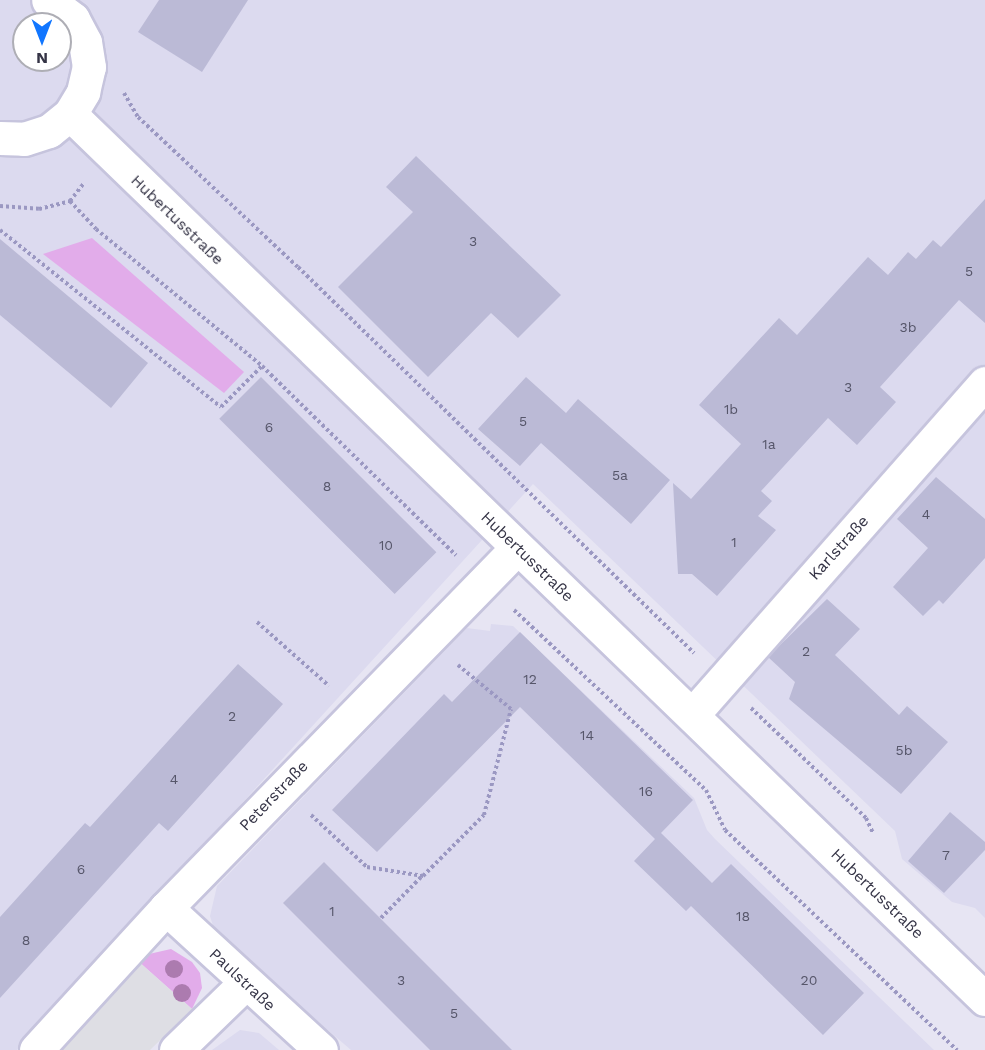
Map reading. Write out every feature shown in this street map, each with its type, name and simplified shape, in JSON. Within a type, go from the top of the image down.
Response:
[{"type":"street","points":[[0,138],[24,140],[49,131],[70,114],[83,92],[89,67],[85,42],[73,19],[52,1]]},
{"type":"street","name":"Hubertusstraße","points":[[70,114],[517,548],[693,714],[985,999]]},
{"type":"street","name":"Karlstraße","points":[[693,714],[985,383]]},
{"type":"street","name":"Peterstraße","points":[[36,1050],[166,908],[483,580],[517,548]]},
{"type":"street","name":"Paulstraße","points":[[166,908],[244,984],[321,1050]]},
{"type":"street","points":[[176,1050],[244,984]]},
{"type":"path","points":[[138,117],[298,267],[866,818],[875,838]]},
{"type":"path","points":[[0,206],[39,209],[70,201],[96,229],[262,366],[483,580],[706,790],[725,830],[957,1050]]},
{"type":"path","points":[[0,230],[222,408],[262,366]]},
{"type":"path","points":[[257,622],[356,711]]},
{"type":"path","points":[[381,918],[484,815],[511,709],[427,638]]},
{"type":"path","points":[[282,787],[367,867],[423,876]]},
{"type":"shaded area","points":[[0,0],[985,0],[985,918],[975,908],[952,902],[902,859],[895,831],[533,484],[17,1050],[0,1050]]},
{"type":"shaded area","points":[[92,238],[244,372],[224,393],[43,254]]},
{"type":"shaded area","points":[[491,624],[513,626],[694,798],[707,830],[715,839],[934,1050],[351,1050],[215,932],[210,916],[217,886],[467,628],[490,631]]},
{"type":"shaded area","points":[[171,949],[192,962],[200,973],[202,988],[192,1009],[138,961],[149,954]]},
{"type":"shaded area","points":[[138,961],[192,1009],[150,1050],[59,1050]]},
{"type":"shaded area","points":[[240,1030],[259,1033],[279,1050],[212,1050]]},
{"type":"building","points":[[159,0],[248,0],[202,72],[138,32]]},
{"type":"building","points":[[416,156],[561,295],[518,338],[491,313],[428,377],[338,287],[413,212],[386,187]]},
{"type":"building","points":[[985,199],[985,323],[959,300],[880,387],[896,402],[857,445],[828,418],[761,491],[772,501],[758,516],[776,530],[717,596],[692,574],[678,574],[673,483],[691,499],[741,444],[699,405],[779,318],[797,335],[868,257],[888,275],[908,252],[916,259],[933,240],[941,247]]},
{"type":"building","points":[[0,239],[148,363],[111,408],[0,315]]},
{"type":"building","points":[[261,377],[436,552],[395,594],[219,419]]},
{"type":"building","points":[[526,377],[566,413],[578,399],[670,480],[631,524],[541,443],[520,466],[478,429]]},
{"type":"building","points":[[936,477],[985,519],[985,558],[943,604],[939,600],[923,616],[893,587],[928,548],[897,519]]},
{"type":"building","points":[[827,599],[860,629],[835,655],[899,715],[907,706],[948,742],[901,794],[789,699],[795,682],[768,657]]},
{"type":"building","points":[[520,632],[693,800],[661,833],[712,883],[731,864],[864,993],[823,1035],[691,906],[686,911],[634,861],[655,839],[520,707],[377,852],[332,810],[444,694],[452,702]]},
{"type":"building","points":[[238,664],[283,704],[168,831],[159,823],[0,998],[0,917],[85,823],[90,827]]},
{"type":"building","points":[[950,812],[985,842],[985,850],[944,893],[908,861]]},
{"type":"building","points":[[324,862],[512,1050],[430,1050],[283,903]]}]
